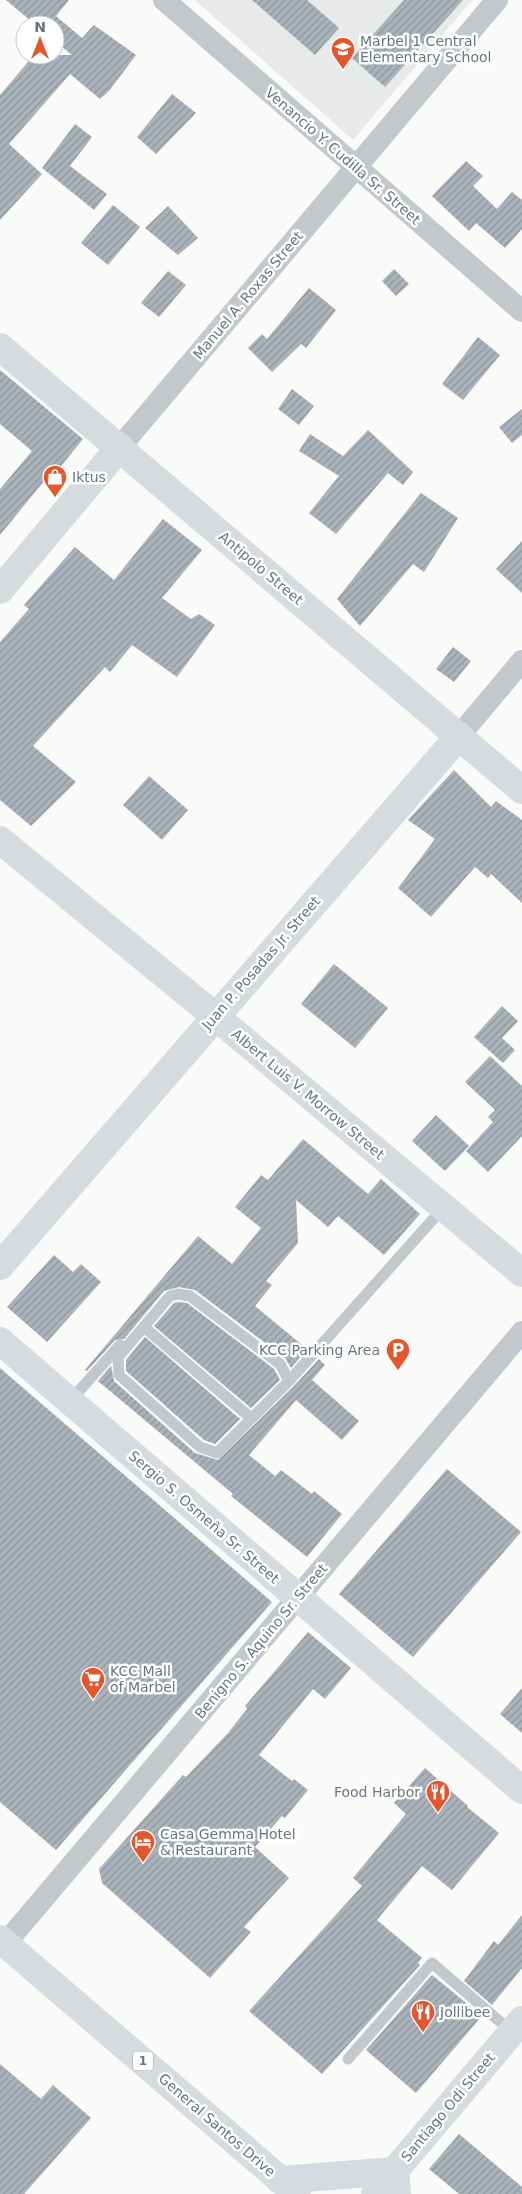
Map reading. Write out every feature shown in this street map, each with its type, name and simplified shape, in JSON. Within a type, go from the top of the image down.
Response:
[{"type":"main road","name":"Antipolo Street","points":[[0,347],[522,790]]},
{"type":"main road","name":"Manuel A. Roxas Street","points":[[0,590],[120,447]]},
{"type":"main road","name":"Juan P. Posadas Jr. Street","points":[[0,1266],[459,736]]},
{"type":"main road","name":"Albert Luis V. Morrow Street","points":[[0,840],[215,1016],[522,1273]]},
{"type":"main road","name":"Sergio S. Osmeña Sr. Street","points":[[0,1341],[522,1790]]},
{"type":"main road","name":"General Santos Drive","points":[[2,1944],[217,2123],[286,2189]]},
{"type":"main road","name":"Santiago Odi Street","points":[[375,2194],[396,2182],[517,2026]]},
{"type":"main road","points":[[286,2189],[396,2182]]},
{"type":"street","name":"Venancio Y. Cudilla Sr. Street","points":[[164,0],[522,311]]},
{"type":"street","name":"Manuel A. Roxas Street","points":[[120,447],[497,0]]},
{"type":"street","name":"Juan P. Posadas Jr. Street","points":[[459,736],[522,661]]},
{"type":"street","name":"Benigno S. Aquino Sr. Street","points":[[2,1944],[298,1598],[522,1332]]},
{"type":"lane","points":[[170,1296],[118,1357],[119,1375],[200,1448],[217,1453],[289,1381],[444,1208]]},
{"type":"lane","points":[[70,1402],[158,1300],[178,1294],[190,1296],[280,1364],[289,1381]]},
{"type":"lane","points":[[144,1327],[251,1418]]},
{"type":"lane","points":[[348,2059],[432,1963],[517,2026]]},
{"type":"shaded area","name":"Marbel 1 Central Elementary School","points":[[195,0],[472,0],[353,140]]},
{"type":"building","points":[[6,0],[69,0],[57,15],[24,15]]},
{"type":"building","points":[[252,0],[307,0],[339,28],[315,55]]},
{"type":"building","points":[[404,0],[463,0],[385,87],[352,58]]},
{"type":"building","points":[[65,24],[82,38],[94,25],[136,55],[109,91],[100,99],[70,74],[9,144],[42,174],[0,220],[0,95],[26,65],[65,65],[65,55],[72,55],[65,49]]},
{"type":"building","points":[[172,94],[196,113],[156,154],[137,137]]},
{"type":"building","points":[[75,124],[92,137],[70,166],[107,194],[94,210],[42,168]]},
{"type":"building","points":[[466,161],[483,176],[473,186],[497,209],[512,192],[522,200],[522,229],[505,248],[476,223],[469,231],[432,196]]},
{"type":"building","points":[[113,205],[140,227],[108,265],[81,243]]},
{"type":"building","points":[[168,206],[198,238],[178,255],[145,228]]},
{"type":"building","points":[[394,269],[409,284],[396,296],[382,281]]},
{"type":"building","points":[[168,271],[186,285],[159,317],[141,303]]},
{"type":"building","points":[[309,288],[336,310],[306,348],[301,344],[272,372],[248,348],[262,334],[267,339]]},
{"type":"building","points":[[478,337],[500,355],[463,400],[442,384]]},
{"type":"building","points":[[0,370],[83,439],[57,471],[54,469],[0,535],[0,489],[32,451],[0,424]]},
{"type":"building","points":[[292,389],[314,406],[299,425],[278,409]]},
{"type":"building","points":[[522,409],[522,435],[512,443],[499,427]]},
{"type":"building","points":[[368,430],[413,472],[403,485],[388,473],[336,534],[309,513],[339,476],[299,451],[310,434],[343,456]]},
{"type":"building","points":[[421,493],[458,518],[424,572],[413,564],[360,626],[337,599]]},
{"type":"building","points":[[163,519],[202,550],[162,598],[191,619],[199,614],[215,625],[177,677],[132,645],[110,672],[105,667],[33,746],[76,782],[31,826],[0,800],[0,642],[29,609],[24,605],[75,547],[114,580]]},
{"type":"building","points":[[522,541],[522,593],[496,569]]},
{"type":"building","points":[[453,647],[471,661],[454,682],[436,669]]},
{"type":"building","points":[[454,770],[491,807],[496,801],[522,820],[522,903],[491,874],[488,878],[475,867],[431,917],[398,888],[435,839],[408,820]]},
{"type":"building","points":[[149,776],[188,810],[162,840],[123,805]]},
{"type":"building","points":[[334,964],[388,1008],[355,1048],[301,1004]]},
{"type":"building","points":[[502,1006],[518,1021],[502,1038],[515,1050],[503,1063],[474,1037]]},
{"type":"building","points":[[490,1056],[522,1086],[522,1136],[488,1172],[466,1151],[493,1122],[488,1117],[495,1110],[465,1082]]},
{"type":"building","points":[[436,1115],[469,1146],[445,1171],[412,1141]]},
{"type":"building","points":[[303,1139],[368,1194],[381,1179],[420,1214],[384,1255],[338,1216],[328,1227],[296,1200],[298,1243],[266,1281],[272,1285],[255,1306],[307,1349],[291,1368],[285,1358],[195,1290],[179,1287],[164,1291],[124,1339],[115,1340],[87,1371],[85,1370],[198,1236],[232,1264],[261,1228],[235,1207],[261,1175],[268,1180]]},
{"type":"building","points":[[54,1255],[73,1272],[81,1264],[101,1282],[47,1342],[7,1307]]},
{"type":"building","points":[[174,1303],[187,1303],[274,1369],[280,1380],[251,1408],[154,1326]]},
{"type":"building","points":[[145,1337],[240,1419],[215,1444],[204,1440],[126,1371],[126,1360]]},
{"type":"building","points":[[319,1359],[325,1365],[312,1380],[359,1421],[342,1440],[296,1400],[249,1455],[275,1476],[281,1470],[312,1494],[314,1491],[342,1514],[307,1557],[231,1496],[233,1494],[98,1381],[111,1366],[114,1381],[195,1453],[218,1460]]},
{"type":"building","name":"KCC Mall of Marbel","points":[[0,1368],[272,1602],[56,1850],[0,1802]]},
{"type":"building","points":[[447,1469],[521,1532],[413,1657],[339,1594]]},
{"type":"building","points":[[308,1632],[351,1668],[325,1699],[313,1689],[259,1755],[292,1781],[294,1779],[308,1790],[285,1818],[282,1816],[255,1847],[289,1878],[244,1927],[251,1932],[210,1978],[102,1883],[99,1869],[183,1775],[186,1777],[228,1733],[247,1709],[245,1706]]},
{"type":"building","points":[[522,1688],[522,1733],[500,1714]]},
{"type":"building","points":[[425,1768],[467,1807],[499,1833],[452,1890],[422,1866],[377,1920],[422,1958],[418,1963],[420,1965],[322,2074],[249,2011],[362,1886],[353,1878],[406,1814],[394,1803]]},
{"type":"building","points":[[522,1915],[522,1968],[492,2005],[464,1981],[494,1941],[498,1945]]},
{"type":"building","name":"Jollibee","points":[[432,1975],[482,2016],[416,2093],[366,2050]]},
{"type":"building","points":[[0,2064],[41,2099],[53,2085],[91,2118],[24,2194],[0,2194]]},
{"type":"building","points":[[459,2134],[522,2187],[522,2194],[459,2194],[429,2169]]},
{"type":"place","name":"Marbel 1 Central Elementary School","points":[[343,70]]},
{"type":"place","name":"Iktus","points":[[55,498]]},
{"type":"place","name":"KCC Parking Area","points":[[398,1371]]},
{"type":"place","name":"KCC Mall of Marbel","points":[[93,1700]]},
{"type":"place","name":"Food Harbor","points":[[438,1813]]},
{"type":"place","name":"Casa Gemma Hotel & Restaurant","points":[[143,1863]]},
{"type":"place","name":"Jollibee","points":[[423,2033]]}]
